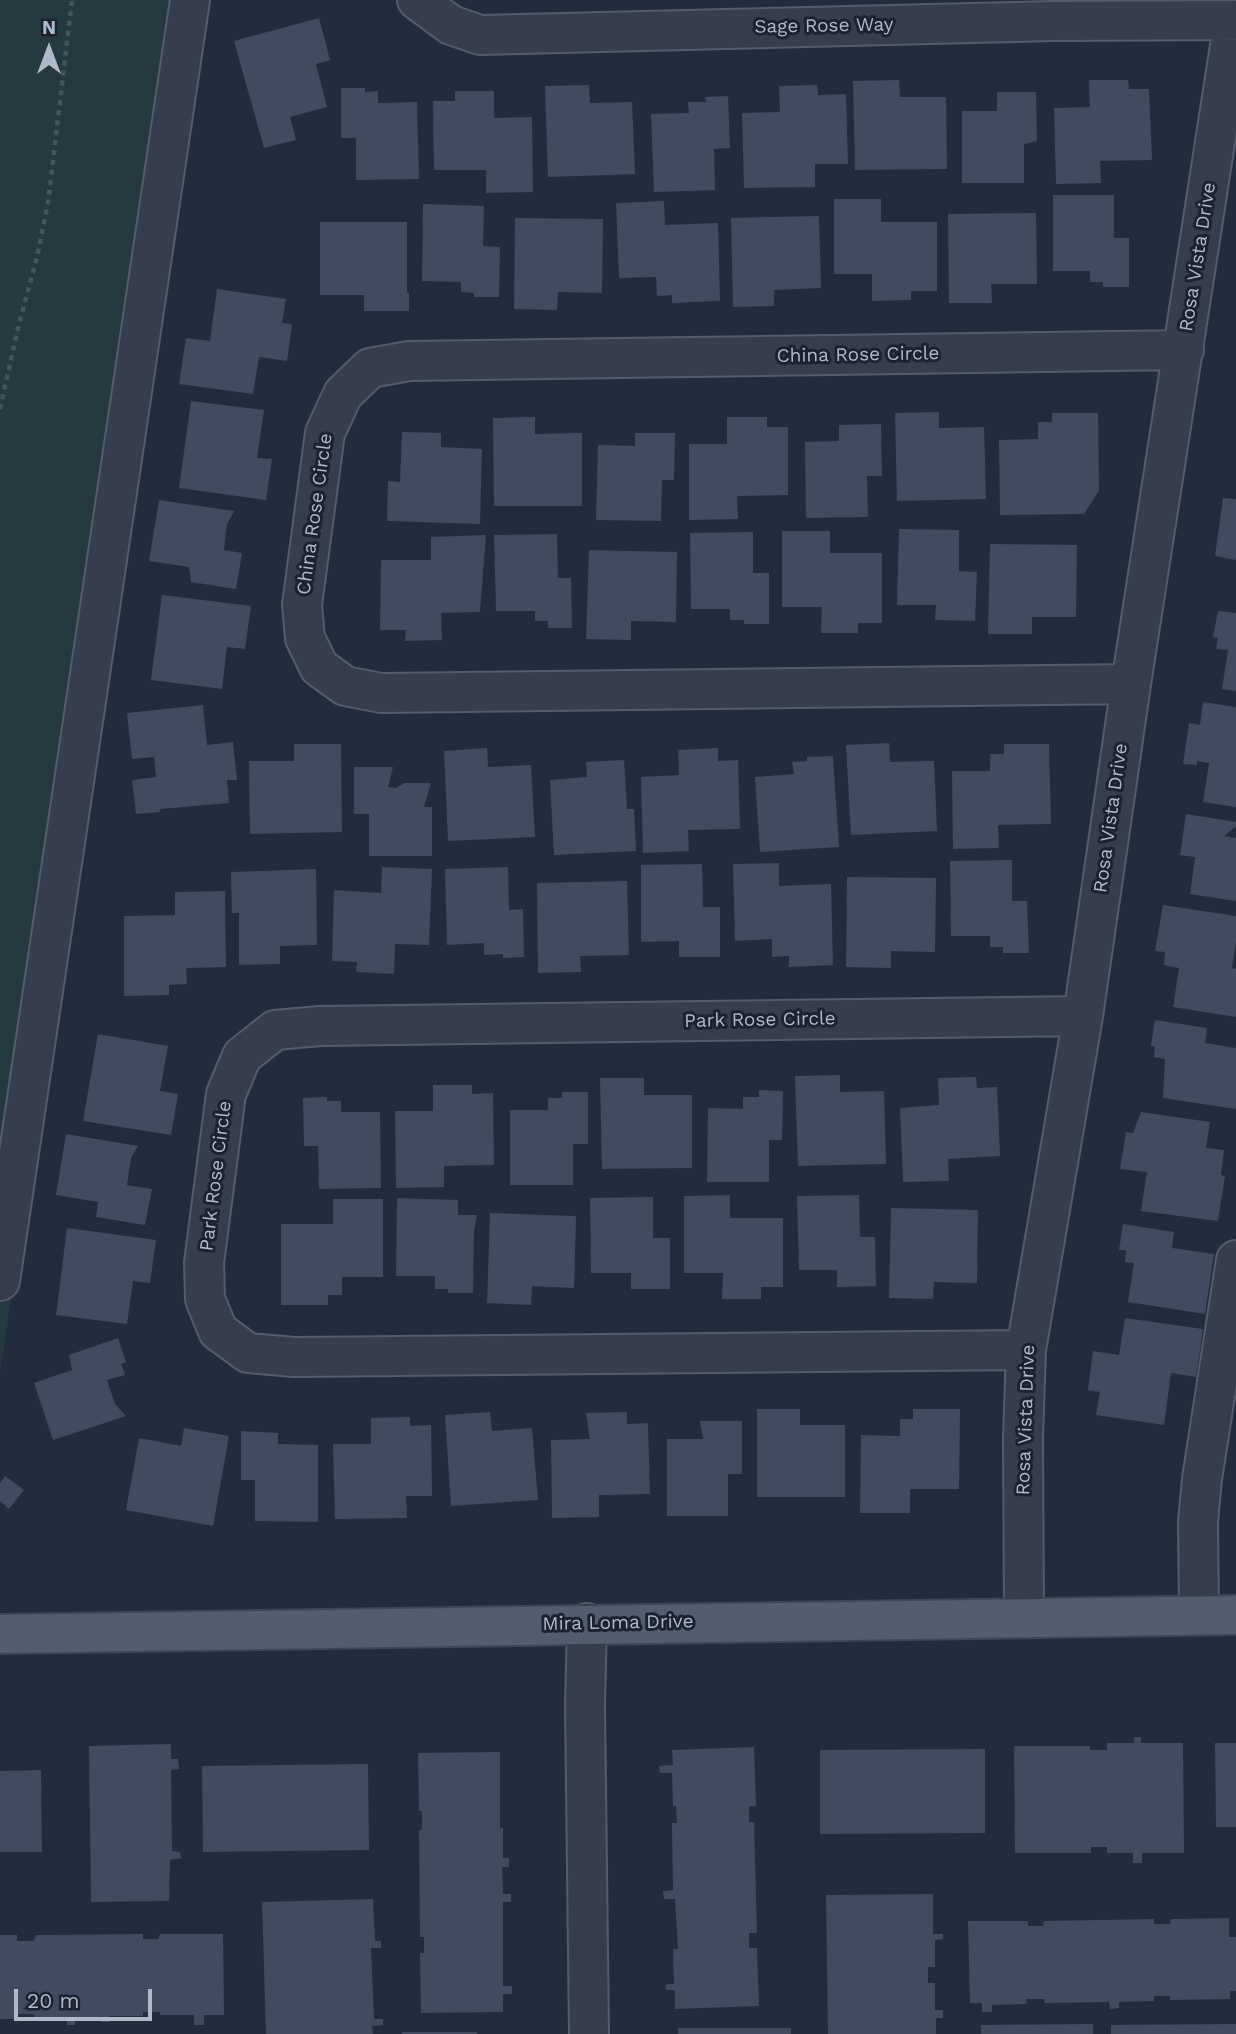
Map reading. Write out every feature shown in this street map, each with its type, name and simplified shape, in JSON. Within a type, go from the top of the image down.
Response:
[{"type":"main road","name":"Mira Loma Drive","points":[[0,1634],[1236,1615]]},
{"type":"street","points":[[0,1281],[190,0]]},
{"type":"street","name":"Sage Rose Way","points":[[418,2],[451,25],[480,35],[717,14],[1055,10],[1235,20]]},
{"type":"street","name":"Rosa Vista Drive","points":[[1024,1618],[1026,1350],[1083,1016],[1130,684],[1235,20]]},
{"type":"street","name":"China Rose Circle","points":[[1130,684],[381,693],[345,686],[319,667],[305,638],[302,605],[324,433],[343,394],[370,368],[409,361],[1184,350]]},
{"type":"street","name":"Park Rose Circle","points":[[1026,1350],[294,1357],[248,1353],[218,1331],[205,1299],[204,1264],[226,1094],[242,1056],[275,1030],[320,1026],[1083,1016]]},
{"type":"street","points":[[1199,1615],[1198,1522],[1202,1479],[1236,1260]]},
{"type":"street","points":[[587,1623],[585,1705],[589,2034]]},
{"type":"path","points":[[0,409],[48,203],[72,0]]},
{"type":"green space","points":[[0,0],[199,0],[0,1374]]},
{"type":"building","points":[[319,18],[330,60],[316,64],[327,107],[290,117],[296,140],[264,148],[234,41]]},
{"type":"building","points":[[899,80],[900,97],[946,97],[947,169],[855,170],[853,81]]},
{"type":"building","points":[[1089,80],[1128,80],[1129,89],[1149,89],[1152,160],[1100,161],[1101,183],[1056,184],[1054,108],[1090,107]]},
{"type":"building","points":[[589,85],[590,103],[632,102],[635,174],[548,177],[545,86]]},
{"type":"building","points":[[817,85],[818,95],[846,94],[848,164],[815,164],[815,187],[744,188],[742,113],[780,112],[779,86]]},
{"type":"building","points":[[341,88],[378,91],[378,103],[417,102],[419,179],[356,180],[356,138],[341,138]]},
{"type":"building","points":[[455,91],[494,91],[494,118],[532,117],[533,192],[486,193],[486,170],[434,170],[433,101],[455,101]]},
{"type":"building","points":[[997,92],[1036,92],[1037,141],[1024,144],[1024,183],[962,183],[962,111],[997,111]]},
{"type":"building","points":[[728,96],[730,148],[714,149],[715,190],[654,192],[651,114],[689,113],[688,102],[706,102],[705,97]]},
{"type":"building","points":[[1053,195],[1114,195],[1114,238],[1129,238],[1129,287],[1103,287],[1103,282],[1090,282],[1090,271],[1053,271]]},
{"type":"building","points":[[834,199],[881,199],[881,222],[937,222],[937,291],[911,291],[911,300],[872,301],[872,274],[834,274]]},
{"type":"building","points":[[664,201],[665,225],[718,223],[720,301],[672,303],[672,295],[657,296],[656,277],[619,278],[616,203]]},
{"type":"building","points":[[423,204],[484,206],[483,246],[500,247],[499,297],[474,297],[474,293],[461,292],[461,282],[422,281]]},
{"type":"building","points":[[1036,213],[1037,284],[991,284],[992,303],[949,303],[948,214]]},
{"type":"building","points":[[819,216],[821,288],[774,290],[774,306],[733,307],[731,218]]},
{"type":"building","points":[[515,218],[603,219],[602,293],[558,292],[557,310],[514,309]]},
{"type":"building","points":[[320,222],[407,222],[409,311],[364,311],[364,295],[320,295]]},
{"type":"building","points":[[217,289],[286,299],[282,323],[292,324],[287,361],[259,357],[253,394],[179,384],[186,338],[210,341]]},
{"type":"building","points":[[191,401],[264,410],[257,458],[272,459],[266,500],[179,488]]},
{"type":"building","points":[[939,412],[939,428],[984,427],[986,499],[897,501],[895,413]]},
{"type":"building","points":[[1052,413],[1098,413],[1099,491],[1084,514],[1000,515],[999,440],[1038,439],[1038,422],[1052,422]]},
{"type":"building","points":[[535,417],[535,434],[582,433],[582,506],[494,506],[493,418]]},
{"type":"building","points":[[727,417],[767,417],[767,427],[788,427],[788,495],[737,496],[738,519],[689,520],[689,444],[727,444]]},
{"type":"building","points":[[881,424],[882,476],[867,476],[868,517],[806,518],[805,442],[839,441],[839,425]]},
{"type":"building","points":[[402,432],[441,433],[441,447],[482,449],[480,524],[387,521],[388,481],[400,482]]},
{"type":"building","points":[[635,433],[675,433],[674,480],[662,480],[661,521],[596,520],[598,445],[635,446]]},
{"type":"building","points":[[1223,498],[1236,499],[1236,560],[1215,556]]},
{"type":"building","points":[[159,500],[234,511],[227,524],[224,550],[242,553],[236,589],[191,582],[189,567],[149,561]]},
{"type":"building","points":[[899,529],[959,530],[959,571],[977,572],[975,621],[935,620],[936,605],[897,605]]},
{"type":"building","points":[[782,531],[830,531],[830,553],[882,553],[882,623],[858,623],[858,633],[821,633],[822,607],[782,607]]},
{"type":"building","points":[[753,532],[753,573],[769,573],[769,624],[744,624],[744,620],[730,620],[730,609],[691,609],[690,533]]},
{"type":"building","points":[[557,534],[558,578],[571,578],[572,628],[548,628],[548,621],[535,621],[535,611],[496,611],[494,535]]},
{"type":"building","points":[[486,535],[480,612],[441,613],[442,640],[405,641],[406,630],[380,630],[381,560],[431,560],[431,537]]},
{"type":"building","points":[[990,544],[1077,545],[1076,617],[1032,617],[1032,634],[988,634]]},
{"type":"building","points":[[589,550],[677,552],[676,622],[631,621],[631,640],[586,639]]},
{"type":"building","points":[[162,595],[251,606],[245,649],[227,647],[222,689],[151,680]]},
{"type":"building","points":[[1218,611],[1236,613],[1236,691],[1222,689],[1228,650],[1216,649],[1218,638],[1213,637]]},
{"type":"building","points":[[1203,702],[1236,707],[1236,807],[1203,802],[1209,763],[1197,761],[1197,765],[1183,764],[1189,723],[1200,725]]},
{"type":"building","points":[[203,705],[207,745],[233,742],[237,780],[227,780],[229,803],[160,809],[160,812],[136,814],[132,780],[156,777],[154,757],[132,759],[127,713]]},
{"type":"building","points":[[889,743],[890,762],[934,761],[937,831],[851,835],[846,745]]},
{"type":"building","points":[[294,744],[341,744],[342,832],[250,834],[249,761],[294,761]]},
{"type":"building","points":[[1004,744],[1049,744],[1051,824],[998,825],[999,848],[953,849],[952,771],[990,771],[990,754],[1004,754]]},
{"type":"building","points":[[487,748],[488,767],[531,765],[535,837],[448,841],[444,751]]},
{"type":"building","points":[[718,748],[718,761],[738,760],[740,829],[688,830],[689,851],[643,853],[641,777],[679,775],[678,750]]},
{"type":"building","points":[[833,756],[839,847],[760,852],[755,777],[794,774],[792,762],[807,761],[807,757]]},
{"type":"building","points":[[624,760],[627,809],[634,809],[636,851],[554,855],[550,780],[587,777],[586,762]]},
{"type":"building","points":[[354,767],[393,767],[388,787],[396,788],[404,783],[431,783],[424,807],[432,807],[432,856],[369,856],[369,814],[354,814]]},
{"type":"building","points":[[1186,814],[1236,822],[1236,826],[1224,836],[1236,838],[1236,901],[1190,894],[1195,857],[1180,855]]},
{"type":"building","points":[[1012,860],[1012,901],[1027,901],[1029,953],[1003,953],[1003,947],[990,947],[990,936],[951,936],[950,861]]},
{"type":"building","points":[[779,863],[779,886],[831,884],[833,965],[789,967],[789,956],[772,957],[772,939],[735,941],[733,864]]},
{"type":"building","points":[[702,864],[703,907],[720,907],[720,957],[679,957],[679,941],[641,942],[641,865]]},
{"type":"building","points":[[382,867],[432,869],[429,945],[395,944],[394,974],[356,972],[357,962],[332,961],[334,890],[381,893]]},
{"type":"building","points":[[508,867],[509,910],[523,909],[524,957],[484,955],[484,943],[447,945],[445,869]]},
{"type":"building","points":[[316,869],[317,945],[280,946],[280,964],[239,965],[239,913],[232,913],[231,872]]},
{"type":"building","points":[[847,877],[936,878],[935,952],[891,951],[891,968],[846,967]]},
{"type":"building","points":[[627,881],[629,955],[580,956],[581,972],[538,973],[537,883]]},
{"type":"building","points":[[225,891],[226,967],[186,968],[187,984],[169,985],[169,995],[124,996],[124,916],[175,915],[175,892]]},
{"type":"building","points":[[1163,905],[1236,916],[1232,968],[1236,969],[1236,1017],[1173,1007],[1179,968],[1164,965],[1165,952],[1155,951]]},
{"type":"building","points":[[1155,1020],[1207,1028],[1205,1043],[1236,1048],[1236,1109],[1163,1098],[1165,1059],[1154,1057],[1155,1046],[1151,1046]]},
{"type":"building","points":[[98,1034],[168,1046],[160,1091],[178,1094],[171,1135],[83,1121]]},
{"type":"building","points":[[840,1075],[840,1092],[884,1091],[886,1164],[798,1166],[795,1076]]},
{"type":"building","points":[[976,1077],[977,1088],[997,1087],[1000,1156],[948,1159],[949,1181],[903,1182],[900,1108],[939,1105],[938,1078]]},
{"type":"building","points":[[600,1078],[644,1078],[644,1095],[692,1095],[692,1168],[602,1169]]},
{"type":"building","points":[[433,1085],[472,1085],[472,1094],[493,1093],[494,1165],[444,1166],[444,1187],[396,1188],[395,1111],[433,1111]]},
{"type":"building","points":[[759,1090],[783,1091],[782,1140],[769,1140],[769,1182],[707,1182],[708,1108],[743,1109],[743,1097],[759,1097]]},
{"type":"building","points":[[562,1092],[588,1092],[588,1144],[573,1144],[573,1185],[510,1185],[510,1110],[548,1110],[548,1098],[562,1098]]},
{"type":"building","points":[[327,1097],[327,1101],[341,1101],[341,1112],[380,1112],[381,1188],[319,1189],[318,1146],[304,1146],[303,1098]]},
{"type":"building","points":[[1141,1112],[1210,1122],[1206,1148],[1224,1150],[1221,1175],[1225,1176],[1218,1221],[1141,1211],[1147,1172],[1120,1169],[1126,1132],[1133,1133]]},
{"type":"building","points":[[66,1134],[138,1146],[131,1158],[127,1185],[152,1189],[145,1225],[96,1217],[98,1202],[56,1195]]},
{"type":"building","points":[[730,1195],[730,1218],[783,1218],[783,1287],[761,1287],[761,1299],[722,1299],[723,1273],[684,1273],[684,1196]]},
{"type":"building","points":[[859,1195],[860,1237],[875,1237],[876,1286],[837,1287],[837,1270],[799,1270],[797,1196]]},
{"type":"building","points":[[653,1197],[653,1238],[670,1238],[670,1289],[631,1289],[631,1273],[591,1273],[590,1198]]},
{"type":"building","points":[[397,1198],[458,1200],[458,1215],[477,1215],[474,1231],[473,1293],[448,1293],[448,1289],[435,1289],[435,1276],[396,1276]]},
{"type":"building","points":[[333,1199],[383,1199],[383,1277],[342,1277],[342,1295],[328,1295],[328,1305],[281,1305],[281,1224],[333,1224]]},
{"type":"building","points":[[891,1208],[978,1210],[977,1283],[934,1282],[933,1299],[889,1298]]},
{"type":"building","points":[[490,1213],[576,1216],[574,1288],[532,1286],[531,1305],[487,1303]]},
{"type":"building","points":[[1123,1224],[1174,1232],[1172,1248],[1214,1254],[1205,1314],[1128,1302],[1134,1263],[1125,1262],[1126,1250],[1119,1250]]},
{"type":"building","points":[[67,1228],[156,1240],[150,1283],[133,1281],[127,1324],[56,1315]]},
{"type":"building","points":[[1125,1318],[1203,1329],[1196,1377],[1171,1373],[1164,1425],[1096,1415],[1100,1392],[1088,1390],[1093,1351],[1119,1355]]},
{"type":"building","points":[[118,1338],[126,1362],[121,1364],[125,1375],[107,1380],[115,1404],[126,1416],[53,1440],[34,1383],[72,1370],[69,1355]]},
{"type":"building","points":[[757,1409],[800,1409],[800,1425],[845,1425],[845,1497],[757,1497]]},
{"type":"building","points":[[913,1409],[960,1409],[959,1489],[910,1489],[910,1513],[860,1513],[861,1435],[900,1436],[900,1419],[913,1419]]},
{"type":"building","points":[[490,1412],[492,1431],[532,1428],[538,1500],[451,1506],[445,1415]]},
{"type":"building","points":[[627,1412],[627,1424],[648,1423],[650,1494],[599,1495],[599,1517],[552,1518],[551,1440],[590,1439],[586,1413]]},
{"type":"building","points":[[410,1417],[410,1426],[431,1425],[432,1496],[406,1496],[407,1518],[335,1519],[333,1444],[371,1444],[371,1418]]},
{"type":"building","points":[[700,1421],[742,1421],[742,1474],[728,1474],[728,1516],[667,1516],[667,1439],[703,1439]]},
{"type":"building","points":[[184,1428],[229,1436],[213,1526],[126,1510],[139,1438],[181,1446]]},
{"type":"building","points":[[241,1431],[278,1433],[278,1444],[318,1445],[318,1522],[255,1521],[255,1480],[241,1480]]},
{"type":"building","points":[[5,1476],[24,1490],[9,1509],[0,1501],[0,1483]]},
{"type":"building","points":[[1134,1737],[1141,1737],[1141,1743],[1183,1743],[1184,1853],[1142,1853],[1142,1863],[1133,1863],[1133,1853],[1107,1853],[1107,1847],[1091,1847],[1091,1853],[1015,1853],[1014,1746],[1090,1746],[1090,1750],[1107,1750],[1107,1743],[1134,1743]]},
{"type":"building","points":[[1215,1743],[1236,1743],[1236,1827],[1216,1827]]},
{"type":"building","points":[[171,1744],[171,1759],[178,1759],[179,1769],[171,1770],[172,1851],[180,1852],[181,1858],[170,1860],[169,1901],[91,1902],[89,1746]]},
{"type":"building","points":[[754,1747],[756,1806],[749,1806],[749,1822],[754,1822],[757,1933],[749,1933],[749,1948],[757,1948],[759,2006],[675,2009],[675,1990],[666,1990],[666,1984],[674,1984],[673,1949],[678,1949],[675,1899],[664,1899],[663,1891],[673,1890],[672,1823],[677,1823],[676,1806],[673,1806],[672,1773],[660,1773],[659,1766],[673,1765],[672,1750]]},
{"type":"building","points":[[985,1749],[985,1833],[820,1834],[820,1750]]},
{"type":"building","points":[[500,1752],[500,1828],[503,1828],[503,1858],[509,1858],[509,1867],[502,1867],[503,1894],[511,1894],[511,1902],[503,1902],[503,1986],[512,1986],[512,1994],[503,1994],[503,2012],[421,2013],[420,1953],[424,1953],[424,1937],[420,1937],[419,1830],[422,1830],[422,1811],[419,1811],[418,1753]]},
{"type":"building","points":[[368,1764],[369,1850],[203,1852],[202,1766]]},
{"type":"building","points":[[41,1770],[42,1852],[0,1852],[0,1771]]},
{"type":"building","points":[[933,1894],[933,1934],[943,1934],[943,1939],[935,1940],[935,1967],[928,1967],[928,1983],[935,1983],[935,2010],[943,2010],[943,2018],[936,2018],[936,2034],[828,2034],[826,1895]]},
{"type":"building","points":[[373,1899],[375,1941],[381,1941],[381,1948],[371,1948],[374,2019],[383,2019],[383,2025],[372,2026],[373,2034],[266,2034],[262,1902]]},
{"type":"building","points":[[1229,1918],[1229,1937],[1236,1937],[1236,1991],[1230,1991],[1230,1999],[1170,2000],[1170,1996],[1154,1996],[1154,2001],[1119,2002],[1119,2008],[1110,2009],[1109,2002],[1045,2003],[1044,1999],[1026,1999],[1027,2004],[992,2005],[992,2012],[982,2012],[982,2003],[970,2003],[968,1921],[1028,1921],[1028,1926],[1043,1926],[1044,1921],[1154,1919],[1154,1924],[1170,1924],[1171,1919]]},
{"type":"building","points":[[143,1934],[143,1939],[158,1939],[160,1934],[223,1934],[224,2015],[204,2015],[204,2025],[194,2025],[194,2015],[160,2015],[160,2012],[143,2012],[143,2016],[110,2016],[110,2022],[101,2022],[101,2018],[75,2018],[75,2025],[67,2025],[67,2018],[34,2019],[34,2014],[18,2014],[18,2019],[0,2019],[0,1935],[17,1935],[17,1941],[34,1941],[36,1935]]},
{"type":"building","points":[[1093,2024],[1093,2034],[981,2034],[981,2025]]},
{"type":"building","points":[[1236,2024],[1236,2034],[1111,2034],[1111,2025]]},
{"type":"building","points":[[678,2028],[791,2028],[791,2034],[678,2034]]},
{"type":"building","points":[[477,2032],[477,2034],[402,2034]]}]
